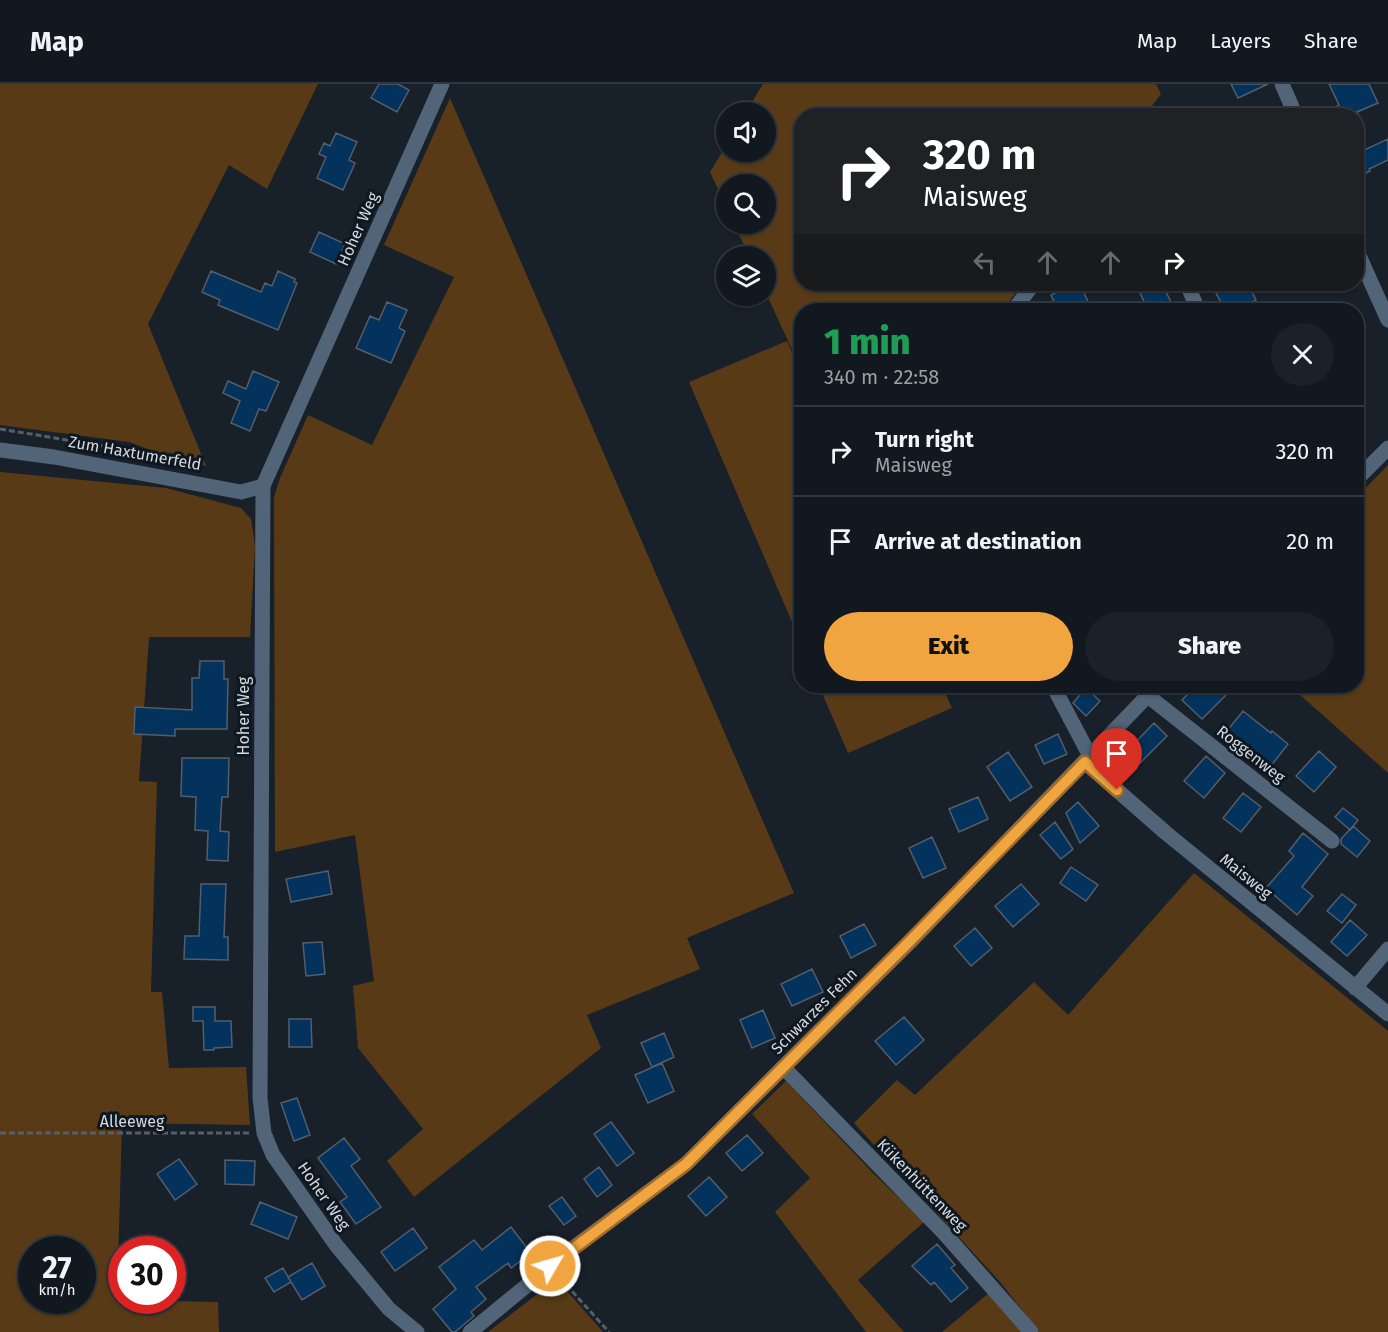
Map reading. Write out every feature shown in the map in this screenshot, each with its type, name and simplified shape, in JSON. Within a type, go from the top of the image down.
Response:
[{"type":"street","name":"Hoher Weg","points":[[417,1332],[389,1309],[336,1245],[273,1155],[264,1133],[260,1098],[262,486],[442,84]]},
{"type":"street","points":[[1282,84],[1292,108]]},
{"type":"street","points":[[1364,267],[1388,320]]},
{"type":"street","points":[[1019,303],[1029,291]]},
{"type":"street","points":[[1364,472],[1388,448]]},
{"type":"street","name":"Zum Haxtumerfeld","points":[[0,450],[54,457],[241,492],[262,486]]},
{"type":"street","points":[[1056,693],[1088,759]]},
{"type":"street","name":"Schwarzes Fehn","points":[[470,1332],[550,1266],[686,1164],[909,942],[1151,693]]},
{"type":"street","name":"Roggenweg","points":[[1155,693],[1332,841]]},
{"type":"street","name":"Maisweg","points":[[1088,759],[1166,833],[1388,1014]]},
{"type":"street","points":[[1355,988],[1388,949]]},
{"type":"street","name":"Kükenhüttenweg","points":[[783,1067],[944,1233],[1031,1332]]},
{"type":"path","points":[[0,429],[140,452],[164,465]]},
{"type":"path","name":"Alleeweg","points":[[0,1132],[264,1133]]},
{"type":"path","points":[[550,1266],[609,1332]]},
{"type":"shaded area","points":[[0,84],[318,84],[267,189],[229,165],[148,324],[206,466],[164,455],[129,442],[0,425]]},
{"type":"shaded area","points":[[763,84],[1156,84],[1161,94],[1150,108],[794,108],[794,291],[1017,291],[1008,303],[794,303],[794,354],[772,306],[776,306],[776,246],[744,246],[739,234],[776,234],[776,174],[716,174],[716,185],[710,172],[716,162],[776,162],[776,102],[752,102]]},
{"type":"shaded area","points":[[450,98],[794,893],[687,938],[700,969],[587,1015],[601,1048],[414,1197],[387,1161],[423,1129],[358,1048],[353,986],[374,981],[355,835],[275,852],[274,497],[308,415],[372,445],[454,277],[384,245]]},
{"type":"shaded area","points":[[787,341],[794,356],[794,627],[689,382]]},
{"type":"shaded area","points":[[1388,465],[1388,773],[1298,693],[1364,693],[1364,490]]},
{"type":"shaded area","points":[[0,472],[166,488],[241,508],[251,519],[255,546],[250,637],[149,637],[139,781],[157,782],[151,992],[162,992],[169,1068],[246,1067],[250,1125],[122,1123],[119,1236],[108,1236],[108,1314],[186,1314],[186,1301],[218,1302],[219,1332],[0,1332]]},
{"type":"shaded area","points":[[822,693],[945,693],[952,708],[848,753]]},
{"type":"shaded area","points":[[1194,873],[1388,1031],[1388,1332],[1039,1332],[1001,1283],[854,1123],[897,1080],[915,1095],[1034,982],[1068,1015]]},
{"type":"shaded area","points":[[786,1081],[872,1172],[924,1222],[858,1280],[904,1332],[866,1332],[775,1212],[810,1178],[752,1114]]},
{"type":"shaded area","points":[[553,1282],[560,1283],[603,1332],[488,1332]]},
{"type":"shaded area","points":[[989,1293],[1023,1332],[942,1332]]},
{"type":"building","points":[[379,84],[398,84],[409,90],[397,112],[371,98]]},
{"type":"building","points":[[1231,84],[1268,84],[1238,98]]},
{"type":"building","points":[[1329,84],[1369,84],[1378,103],[1364,109],[1333,108],[1339,105]]},
{"type":"building","points":[[336,133],[357,142],[349,160],[355,163],[343,190],[317,178],[326,157],[319,154],[324,143],[330,146]]},
{"type":"building","points":[[1388,139],[1388,160],[1364,174],[1364,150]]},
{"type":"building","points":[[319,232],[345,244],[336,264],[310,252]]},
{"type":"building","points":[[211,271],[261,292],[265,283],[272,286],[278,271],[295,279],[294,282],[297,283],[278,330],[218,305],[220,300],[202,292]]},
{"type":"building","points":[[1059,291],[1083,291],[1089,303],[1055,303],[1051,295]]},
{"type":"building","points":[[1166,291],[1172,303],[1145,303],[1140,293]]},
{"type":"building","points":[[1252,291],[1256,300],[1249,303],[1221,303],[1216,293]]},
{"type":"building","points":[[387,302],[407,310],[399,328],[405,331],[391,363],[356,348],[370,316],[379,320]]},
{"type":"building","points":[[253,371],[279,382],[266,411],[259,409],[250,431],[231,423],[240,401],[223,393],[228,381],[246,389]]},
{"type":"building","points":[[200,661],[224,661],[224,679],[228,679],[227,729],[175,729],[175,736],[134,734],[135,707],[192,710],[192,678],[199,678]]},
{"type":"building","points":[[1082,693],[1091,693],[1100,701],[1086,716],[1073,703]]},
{"type":"building","points":[[1189,693],[1228,693],[1202,719],[1182,700]]},
{"type":"building","points":[[1243,711],[1288,744],[1267,771],[1223,736]]},
{"type":"building","points":[[1154,723],[1167,736],[1140,763],[1127,751]]},
{"type":"building","points":[[1058,734],[1067,754],[1044,764],[1035,745]]},
{"type":"building","points":[[1319,751],[1336,767],[1314,792],[1296,776]]},
{"type":"building","points":[[1008,752],[1032,787],[1010,801],[987,767]]},
{"type":"building","points":[[1206,756],[1225,773],[1204,798],[1184,781]]},
{"type":"building","points":[[182,758],[229,758],[228,797],[222,797],[220,831],[229,832],[228,861],[207,860],[208,831],[195,830],[196,797],[181,796]]},
{"type":"building","points":[[1243,793],[1261,807],[1241,832],[1223,818]]},
{"type":"building","points":[[978,797],[988,819],[959,832],[949,809]]},
{"type":"building","points":[[1078,802],[1099,826],[1080,843],[1066,813]]},
{"type":"building","points":[[1343,808],[1358,820],[1350,830],[1335,817]]},
{"type":"building","points":[[1055,822],[1073,849],[1061,859],[1040,835]]},
{"type":"building","points":[[1353,826],[1370,841],[1357,857],[1341,844],[1341,839]]},
{"type":"building","points":[[1303,833],[1328,854],[1302,887],[1313,896],[1297,915],[1266,888],[1294,856],[1289,851]]},
{"type":"building","points":[[932,837],[946,868],[923,878],[909,848]]},
{"type":"building","points":[[1071,867],[1098,885],[1086,901],[1060,883]]},
{"type":"building","points":[[328,871],[332,894],[291,902],[286,879]]},
{"type":"building","points":[[201,884],[226,884],[224,937],[228,937],[228,960],[184,959],[185,936],[199,936]]},
{"type":"building","points":[[1021,884],[1039,904],[1013,927],[995,906]]},
{"type":"building","points":[[1342,894],[1356,905],[1342,923],[1327,911]]},
{"type":"building","points":[[1350,920],[1367,935],[1347,956],[1331,942]]},
{"type":"building","points":[[864,924],[876,945],[851,958],[840,936]]},
{"type":"building","points":[[975,928],[992,948],[971,966],[954,946]]},
{"type":"building","points":[[322,942],[325,974],[306,976],[303,943]]},
{"type":"building","points":[[812,969],[823,992],[792,1006],[781,984]]},
{"type":"building","points":[[193,1007],[215,1007],[215,1021],[231,1021],[232,1047],[204,1050],[203,1021],[193,1021]]},
{"type":"building","points":[[763,1010],[775,1038],[752,1048],[740,1020]]},
{"type":"building","points":[[904,1017],[924,1040],[896,1065],[875,1041]]},
{"type":"building","points":[[289,1019],[311,1019],[312,1047],[289,1047]]},
{"type":"building","points":[[664,1033],[674,1057],[652,1067],[641,1043]]},
{"type":"building","points":[[662,1063],[674,1091],[648,1103],[635,1075]]},
{"type":"building","points":[[297,1098],[310,1135],[294,1141],[281,1103]]},
{"type":"building","points":[[611,1122],[634,1153],[617,1166],[594,1134]]},
{"type":"building","points":[[747,1135],[763,1153],[742,1171],[726,1153]]},
{"type":"building","points":[[344,1138],[360,1159],[351,1166],[381,1207],[356,1224],[340,1202],[347,1197],[318,1158]]},
{"type":"building","points":[[179,1159],[197,1184],[175,1200],[157,1174]]},
{"type":"building","points":[[225,1160],[255,1161],[254,1185],[225,1184]]},
{"type":"building","points":[[599,1167],[612,1185],[597,1197],[584,1179]]},
{"type":"building","points":[[709,1177],[727,1197],[706,1216],[688,1196]]},
{"type":"building","points":[[562,1197],[576,1216],[564,1225],[549,1206]]},
{"type":"building","points":[[260,1202],[297,1217],[288,1239],[251,1224]]},
{"type":"building","points":[[511,1227],[531,1253],[511,1268],[508,1263],[476,1287],[486,1299],[471,1312],[474,1316],[452,1332],[433,1309],[456,1289],[439,1267],[474,1240],[482,1250]]},
{"type":"building","points":[[413,1228],[427,1248],[395,1271],[381,1252]]},
{"type":"building","points":[[937,1244],[955,1265],[951,1268],[968,1288],[951,1302],[934,1282],[931,1285],[912,1266]]},
{"type":"building","points":[[312,1263],[325,1286],[302,1300],[288,1277]]},
{"type":"building","points":[[283,1268],[291,1282],[274,1292],[265,1278]]},
{"type":"route","points":[[550,1266],[686,1164],[909,942],[1085,762],[1117,790]]}]
